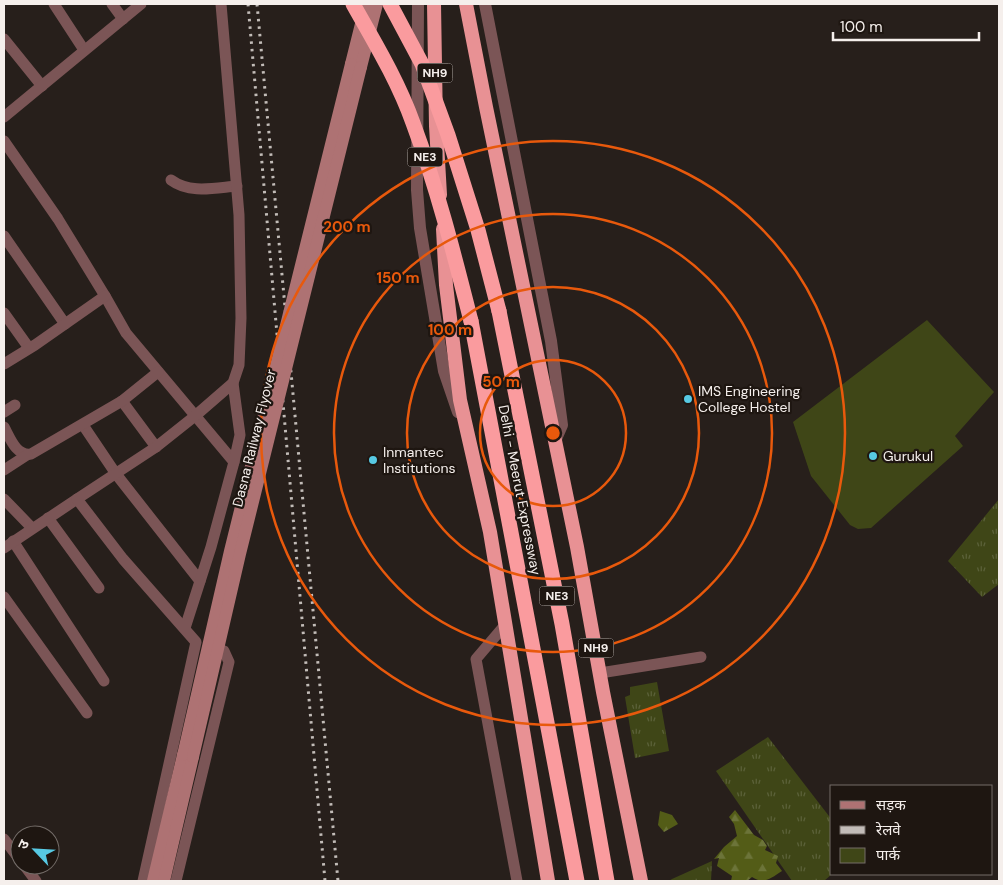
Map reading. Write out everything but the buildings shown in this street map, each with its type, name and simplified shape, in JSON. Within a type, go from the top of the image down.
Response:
[{"type":"highway","name":"Delhi - Meerut Expressway","points":[[353,4],[393,76],[413,122],[450,237],[471,321],[577,881]]},
{"type":"highway","name":"Delhi - Meerut Expressway","points":[[390,4],[422,64],[448,135],[478,230],[498,311],[562,624],[607,881]]},
{"type":"highway","name":"NH9","points":[[434,4],[436,126],[446,285],[460,400],[490,532],[548,881]]},
{"type":"highway","name":"NH9","points":[[466,4],[577,547],[603,692],[641,881]]},
{"type":"main road","name":"Dasna Railway Flyover","points":[[153,881],[230,551],[366,4]]},
{"type":"main road","name":"Dasna Railway Flyover","points":[[164,881],[240,554],[377,4]]},
{"type":"street","points":[[54,4],[84,50]]},
{"type":"street","points":[[112,4],[123,18]]},
{"type":"street","points":[[6,112],[42,86],[141,4]]},
{"type":"street","points":[[185,628],[234,462],[240,435],[233,383],[239,365],[241,318],[239,214],[221,4]]},
{"type":"street","points":[[418,4],[417,190],[420,228],[444,371],[470,448]]},
{"type":"street","points":[[484,4],[551,341],[562,425],[555,441]]},
{"type":"street","points":[[4,39],[42,86]]},
{"type":"street","points":[[4,140],[58,218],[126,333],[234,462]]},
{"type":"street","points":[[171,180],[179,186],[188,189],[237,186]]},
{"type":"street","points":[[4,236],[65,324]]},
{"type":"street","points":[[4,364],[105,296]]},
{"type":"street","points":[[4,313],[28,348]]},
{"type":"street","points":[[4,470],[122,401],[158,372]]},
{"type":"street","points":[[104,681],[8,544],[156,447],[233,383]]},
{"type":"street","points":[[122,401],[156,447]]},
{"type":"street","points":[[4,412],[15,405]]},
{"type":"street","points":[[83,425],[116,474],[200,581]]},
{"type":"street","points":[[4,427],[17,450],[27,455]]},
{"type":"street","points":[[4,499],[32,528]]},
{"type":"street","points":[[77,500],[123,559],[196,642],[224,651],[229,662],[176,881]]},
{"type":"street","points":[[48,518],[99,588]]},
{"type":"street","points":[[4,597],[87,712]]},
{"type":"street","points":[[505,625],[476,659],[517,881]]},
{"type":"street","points":[[142,881],[196,642]]},
{"type":"street","points":[[600,673],[700,657]]},
{"type":"green space","points":[[927,320],[994,392],[955,436],[963,446],[871,528],[858,529],[850,525],[811,476],[793,422]]},
{"type":"green space","points":[[999,499],[999,584],[982,597],[948,561]]},
{"type":"green space","points":[[657,682],[669,751],[635,758],[625,697],[630,695],[630,687]]},
{"type":"green space","points":[[768,737],[830,817],[831,875],[824,881],[792,881],[716,771]]},
{"type":"green space","points":[[735,810],[754,835],[763,840],[767,846],[765,850],[778,856],[776,863],[782,871],[764,880],[752,877],[747,881],[731,881],[732,876],[717,866],[719,858],[714,859],[737,836],[734,824],[729,817]]},
{"type":"green space","points":[[660,811],[672,815],[678,824],[664,832],[658,825]]},
{"type":"green space","points":[[712,861],[711,881],[669,881],[672,879]]},
{"type":"railway","points":[[248,4],[325,881]]},
{"type":"railway","points":[[257,4],[338,881]]},
{"type":"place","name":"IMS Engineering College Hostel","points":[[688,399]]},
{"type":"place","name":"Gurukul","points":[[873,456]]},
{"type":"place","name":"Inmantec Institutions","points":[[373,460]]}]
